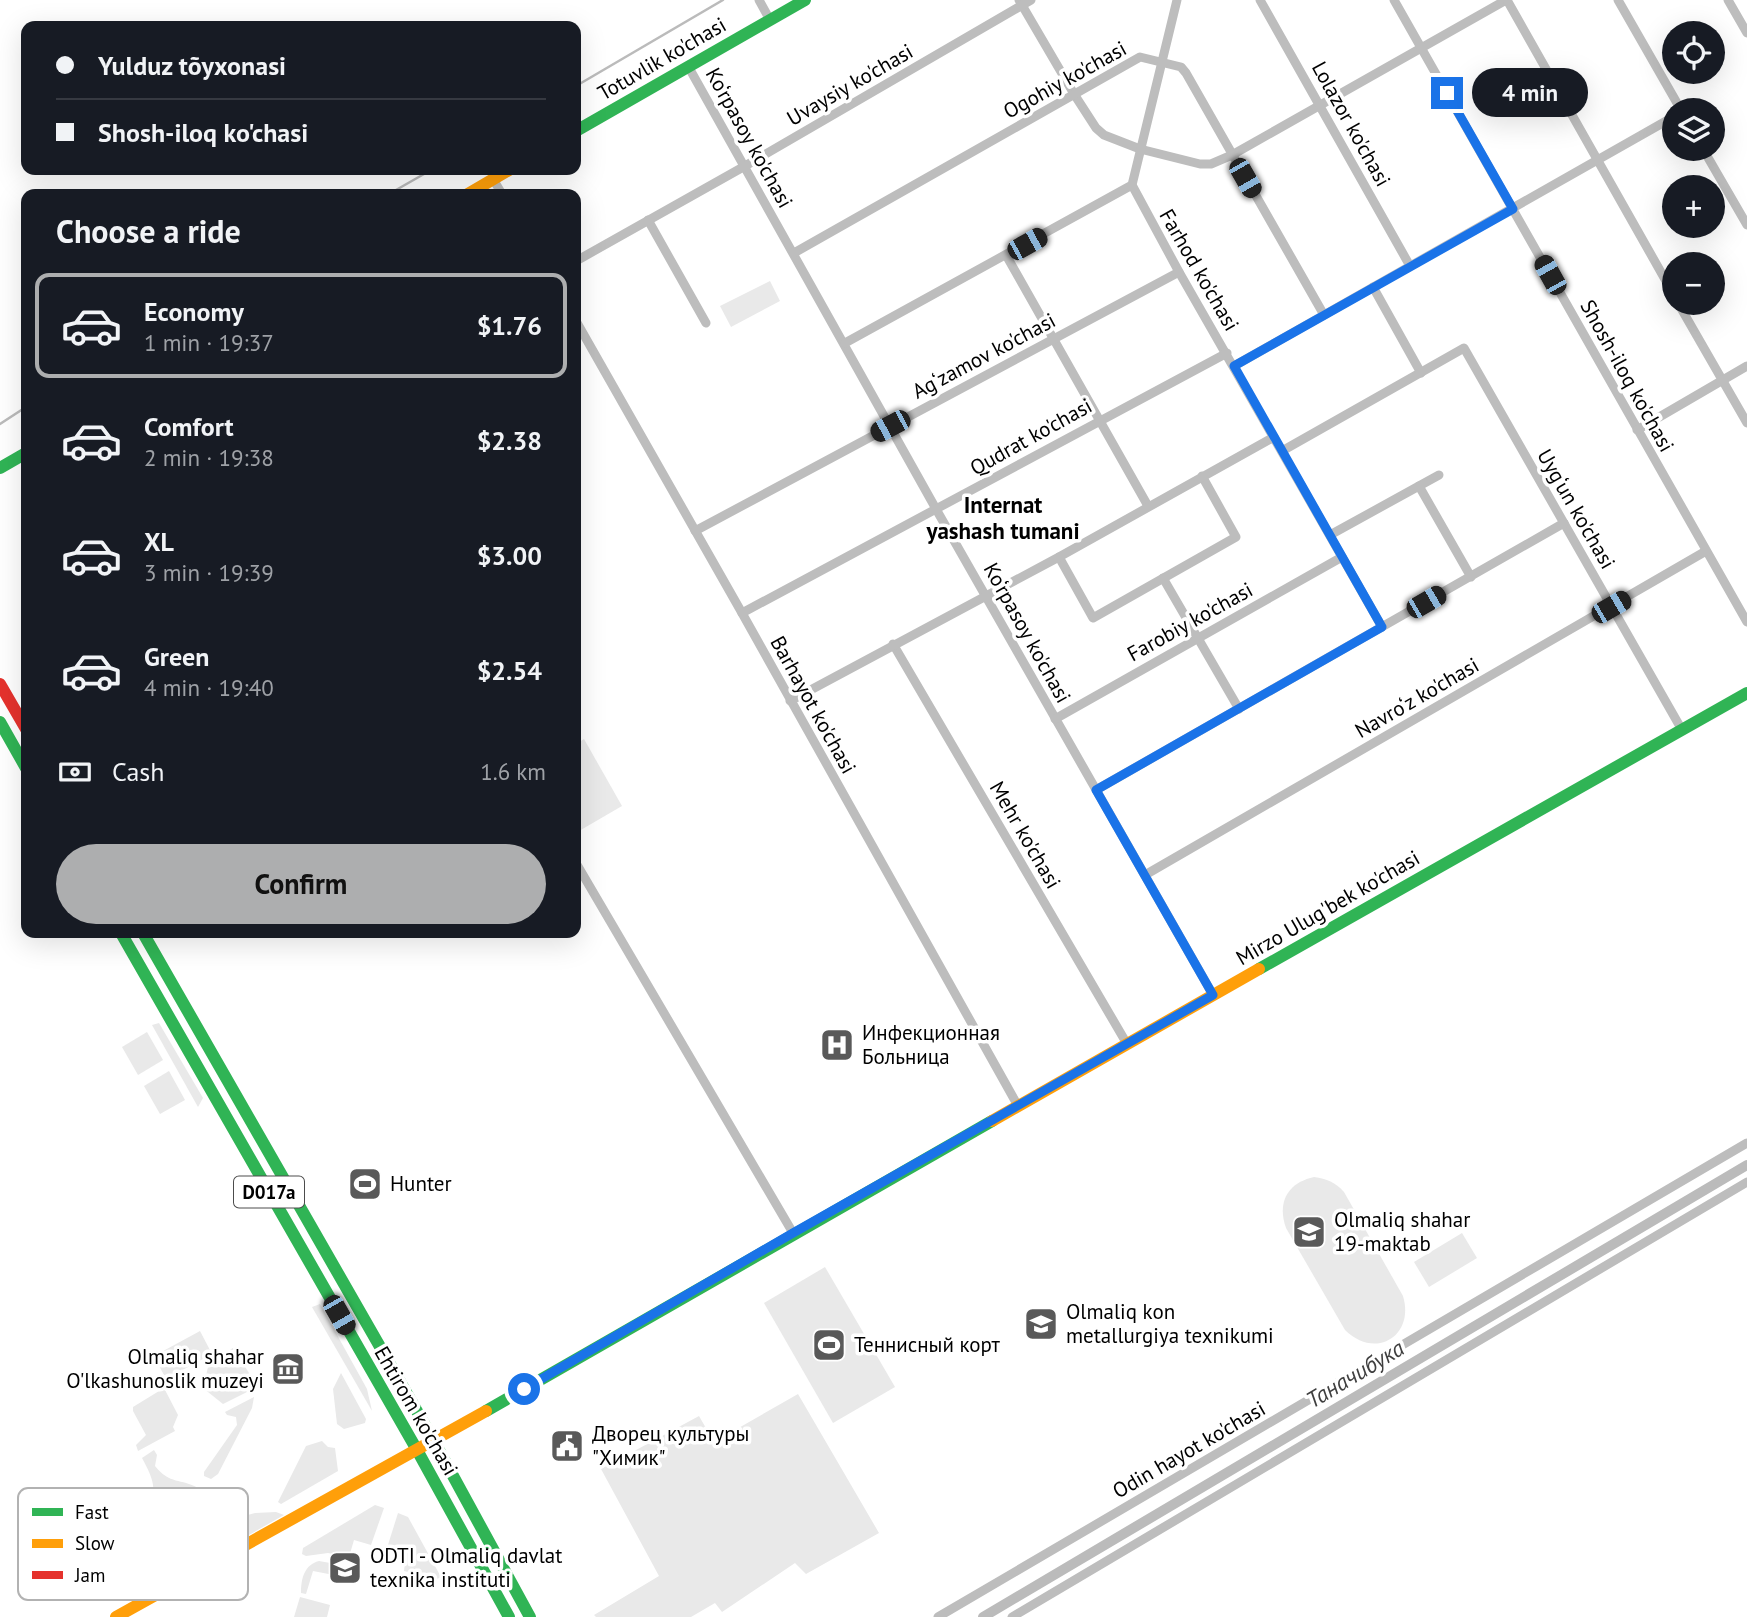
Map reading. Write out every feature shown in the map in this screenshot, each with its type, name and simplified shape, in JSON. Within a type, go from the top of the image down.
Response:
[{"type":"main road","name":"Totuvlik ko'chasi","points":[[581,128],[805,0]]},
{"type":"main road","points":[[476,189],[500,175]]},
{"type":"main road","points":[[0,468],[21,456]]},
{"type":"main road","points":[[0,684],[21,720]]},
{"type":"main road","name":"Mirzo Ulug'bek ko'chasi","points":[[248,1544],[434,1441],[793,1233],[1747,693]]},
{"type":"main road","points":[[0,722],[21,759]]},
{"type":"main road","name":"Ehtirom ko'chasi","points":[[124,938],[417,1450],[509,1617]]},
{"type":"main road","name":"Ehtirom ko'chasi","points":[[146,938],[434,1441],[530,1617]]},
{"type":"main road","name":"Mirzo Ulug'bek ko'chasi","points":[[116,1617],[147,1600]]},
{"type":"street","points":[[760,0],[770,20]]},
{"type":"street","points":[[845,343],[1132,185],[1177,0]]},
{"type":"street","name":"Lolazor ko'chasi","points":[[1260,0],[1410,266]]},
{"type":"street","name":"Shosh-iloq ko'chasi","points":[[1394,0],[1747,622]]},
{"type":"street","points":[[1024,2],[1074,94],[1096,128],[1104,135],[1140,149],[1200,164],[1211,164],[1232,155],[1506,0],[1662,274]]},
{"type":"street","points":[[1618,0],[1674,98]]},
{"type":"street","points":[[1728,0],[1747,33]]},
{"type":"street","name":"Uvaysiy ko'chasi","points":[[581,258],[745,166],[1024,2]]},
{"type":"street","name":"Ogohiy ko'chasi","points":[[793,253],[1140,57],[1181,67],[1186,74],[1324,315]]},
{"type":"street","name":"Ko‘rpasoy ko'chasi","points":[[688,66],[1213,995]]},
{"type":"street","points":[[1234,366],[1662,124]]},
{"type":"street","points":[[1710,161],[1747,225]]},
{"type":"street","points":[[493,179],[499,189]]},
{"type":"street","name":"Farhod ko'chasi","points":[[1132,185],[1382,627]]},
{"type":"street","points":[[648,220],[706,323]]},
{"type":"street","points":[[1006,255],[1148,506]]},
{"type":"street","name":"Ag‘zamov ko'chasi","points":[[695,531],[1179,272]]},
{"type":"street","points":[[1373,288],[1421,373]]},
{"type":"street","points":[[1685,315],[1747,423]]},
{"type":"street","name":"Barhayot ko'chasi","points":[[581,330],[1018,1106]]},
{"type":"street","name":"Uyg‘un ko'chasi","points":[[1282,451],[1464,348],[1682,730]]},
{"type":"street","name":"Qudrat ko'chasi","points":[[742,613],[1227,353]]},
{"type":"street","points":[[1637,430],[1747,366]]},
{"type":"street","points":[[790,701],[1059,557],[1274,436]]},
{"type":"street","points":[[1330,535],[1439,475]]},
{"type":"street","points":[[1059,557],[1093,618],[1236,537],[1202,476]]},
{"type":"street","points":[[1419,486],[1471,576]]},
{"type":"street","points":[[1096,790],[1564,523]]},
{"type":"street","name":"Navro‘z ko'chasi","points":[[1145,875],[1706,551]]},
{"type":"street","name":"Farobiy ko'chasi","points":[[1055,719],[1342,557]]},
{"type":"street","points":[[1163,578],[1238,709]]},
{"type":"street","name":"Mehr ko'chasi","points":[[893,644],[1128,1044]]},
{"type":"street","points":[[581,872],[793,1233]]},
{"type":"street","name":"Odin hayot ko'chasi","points":[[939,1617],[1747,1143]]},
{"type":"street","points":[[1012,1617],[1747,1182]]},
{"type":"shaded area","points":[[770,281],[780,301],[731,327],[720,306]]},
{"type":"shaded area","points":[[584,739],[622,806],[581,830],[581,741]]},
{"type":"shaded area","points":[[159,1023],[203,1098],[198,1107],[152,1025]]},
{"type":"shaded area","points":[[147,1032],[163,1060],[138,1075],[122,1047]]},
{"type":"shaded area","points":[[169,1071],[185,1100],[160,1114],[144,1086]]},
{"type":"shaded area","points":[[1314,1177],[1330,1182],[1344,1192],[1403,1296],[1403,1322],[1398,1332],[1390,1339],[1380,1343],[1368,1343],[1345,1330],[1286,1228],[1283,1210],[1286,1195],[1297,1184]]},
{"type":"shaded area","points":[[1462,1233],[1477,1258],[1429,1287],[1414,1262]]},
{"type":"shaded area","name":"Теннисный корт","points":[[825,1267],[895,1387],[833,1423],[764,1303]]},
{"type":"shaded area","points":[[320,1304],[367,1389],[372,1411],[312,1307]]},
{"type":"shaded area","points":[[200,1331],[212,1354],[166,1379],[154,1356]]},
{"type":"shaded area","points":[[233,1348],[249,1373],[251,1390],[223,1404],[203,1388],[209,1363]]},
{"type":"shaded area","points":[[341,1373],[366,1419],[365,1423],[344,1429],[337,1424],[333,1389]]},
{"type":"shaded area","points":[[164,1388],[178,1415],[173,1427],[175,1431],[138,1451],[136,1445],[146,1435],[133,1407]]},
{"type":"shaded area","points":[[798,1394],[879,1533],[806,1574],[795,1563],[722,1612],[715,1603],[691,1617],[596,1617],[594,1615],[659,1576],[601,1469],[699,1416],[714,1442]]},
{"type":"shaded area","points":[[254,1397],[252,1408],[218,1474],[211,1479],[204,1476],[204,1472],[237,1425],[236,1417],[225,1412]]},
{"type":"shaded area","points":[[322,1441],[328,1447],[335,1448],[338,1471],[281,1504],[278,1502],[306,1446]]},
{"type":"shaded area","points":[[154,1450],[157,1455],[155,1466],[160,1472],[171,1479],[198,1488],[153,1488],[150,1473],[142,1458]]},
{"type":"shaded area","points":[[375,1505],[384,1508],[371,1545],[354,1540],[349,1557],[328,1553],[306,1556],[302,1554],[303,1548]]},
{"type":"shaded area","points":[[276,1512],[284,1515],[248,1535],[248,1515]]},
{"type":"shaded area","points":[[398,1513],[408,1517],[441,1577],[437,1579],[404,1571],[406,1554],[387,1548]]},
{"type":"shaded area","points":[[319,1561],[347,1566],[344,1577],[313,1571],[306,1594],[301,1593],[304,1573]]},
{"type":"shaded area","points":[[300,1597],[330,1605],[327,1617],[294,1617]]},
{"type":"waterway","points":[[581,83],[723,0]]},
{"type":"waterway","points":[[398,189],[422,175]]},
{"type":"waterway","points":[[0,424],[21,410]]},
{"type":"waterway","name":"Таначибука","points":[[983,1617],[1747,1165]]},
{"type":"traffic: fast","points":[[581,128],[805,0]]},
{"type":"traffic: fast","points":[[0,468],[21,456]]},
{"type":"traffic: fast","points":[[1259,969],[1747,693]]},
{"type":"traffic: fast","points":[[0,722],[21,759]]},
{"type":"traffic: fast","points":[[124,938],[417,1450],[509,1617]]},
{"type":"traffic: fast","points":[[146,938],[434,1441],[530,1617]]},
{"type":"traffic: fast","points":[[486,1411],[992,1121]]},
{"type":"traffic: slow","points":[[477,189],[500,175]]},
{"type":"traffic: slow","points":[[992,1121],[1259,969]]},
{"type":"traffic: slow","points":[[248,1544],[486,1411]]},
{"type":"traffic: slow","points":[[116,1617],[147,1600]]},
{"type":"traffic: jam","points":[[0,684],[21,720]]},
{"type":"place","name":"Инфекционная Больница","points":[[837,1045]]},
{"type":"place","name":"Hunter","points":[[365,1184]]},
{"type":"place","name":"Olmaliq shahar 19-maktab","points":[[1309,1232]]},
{"type":"place","name":"Olmaliq kon metallurgiya texnikumi","points":[[1041,1324]]},
{"type":"place","name":"Теннисный корт","points":[[829,1345]]},
{"type":"place","name":"Olmaliq shahar O'lkashunoslik muzeyi","points":[[288,1369]]},
{"type":"place","name":"Дворец культуры \"Химик\"","points":[[567,1446]]},
{"type":"place","name":"ODTI - Olmaliq davlat texnika instituti","points":[[345,1568]]},
{"type":"district","name":"Internat yashash tumani","points":[[1003,518]]},
{"type":"route","points":[[524,1389],[1213,995],[1096,790],[1382,627],[1234,366],[1513,209],[1447,93]]}]
